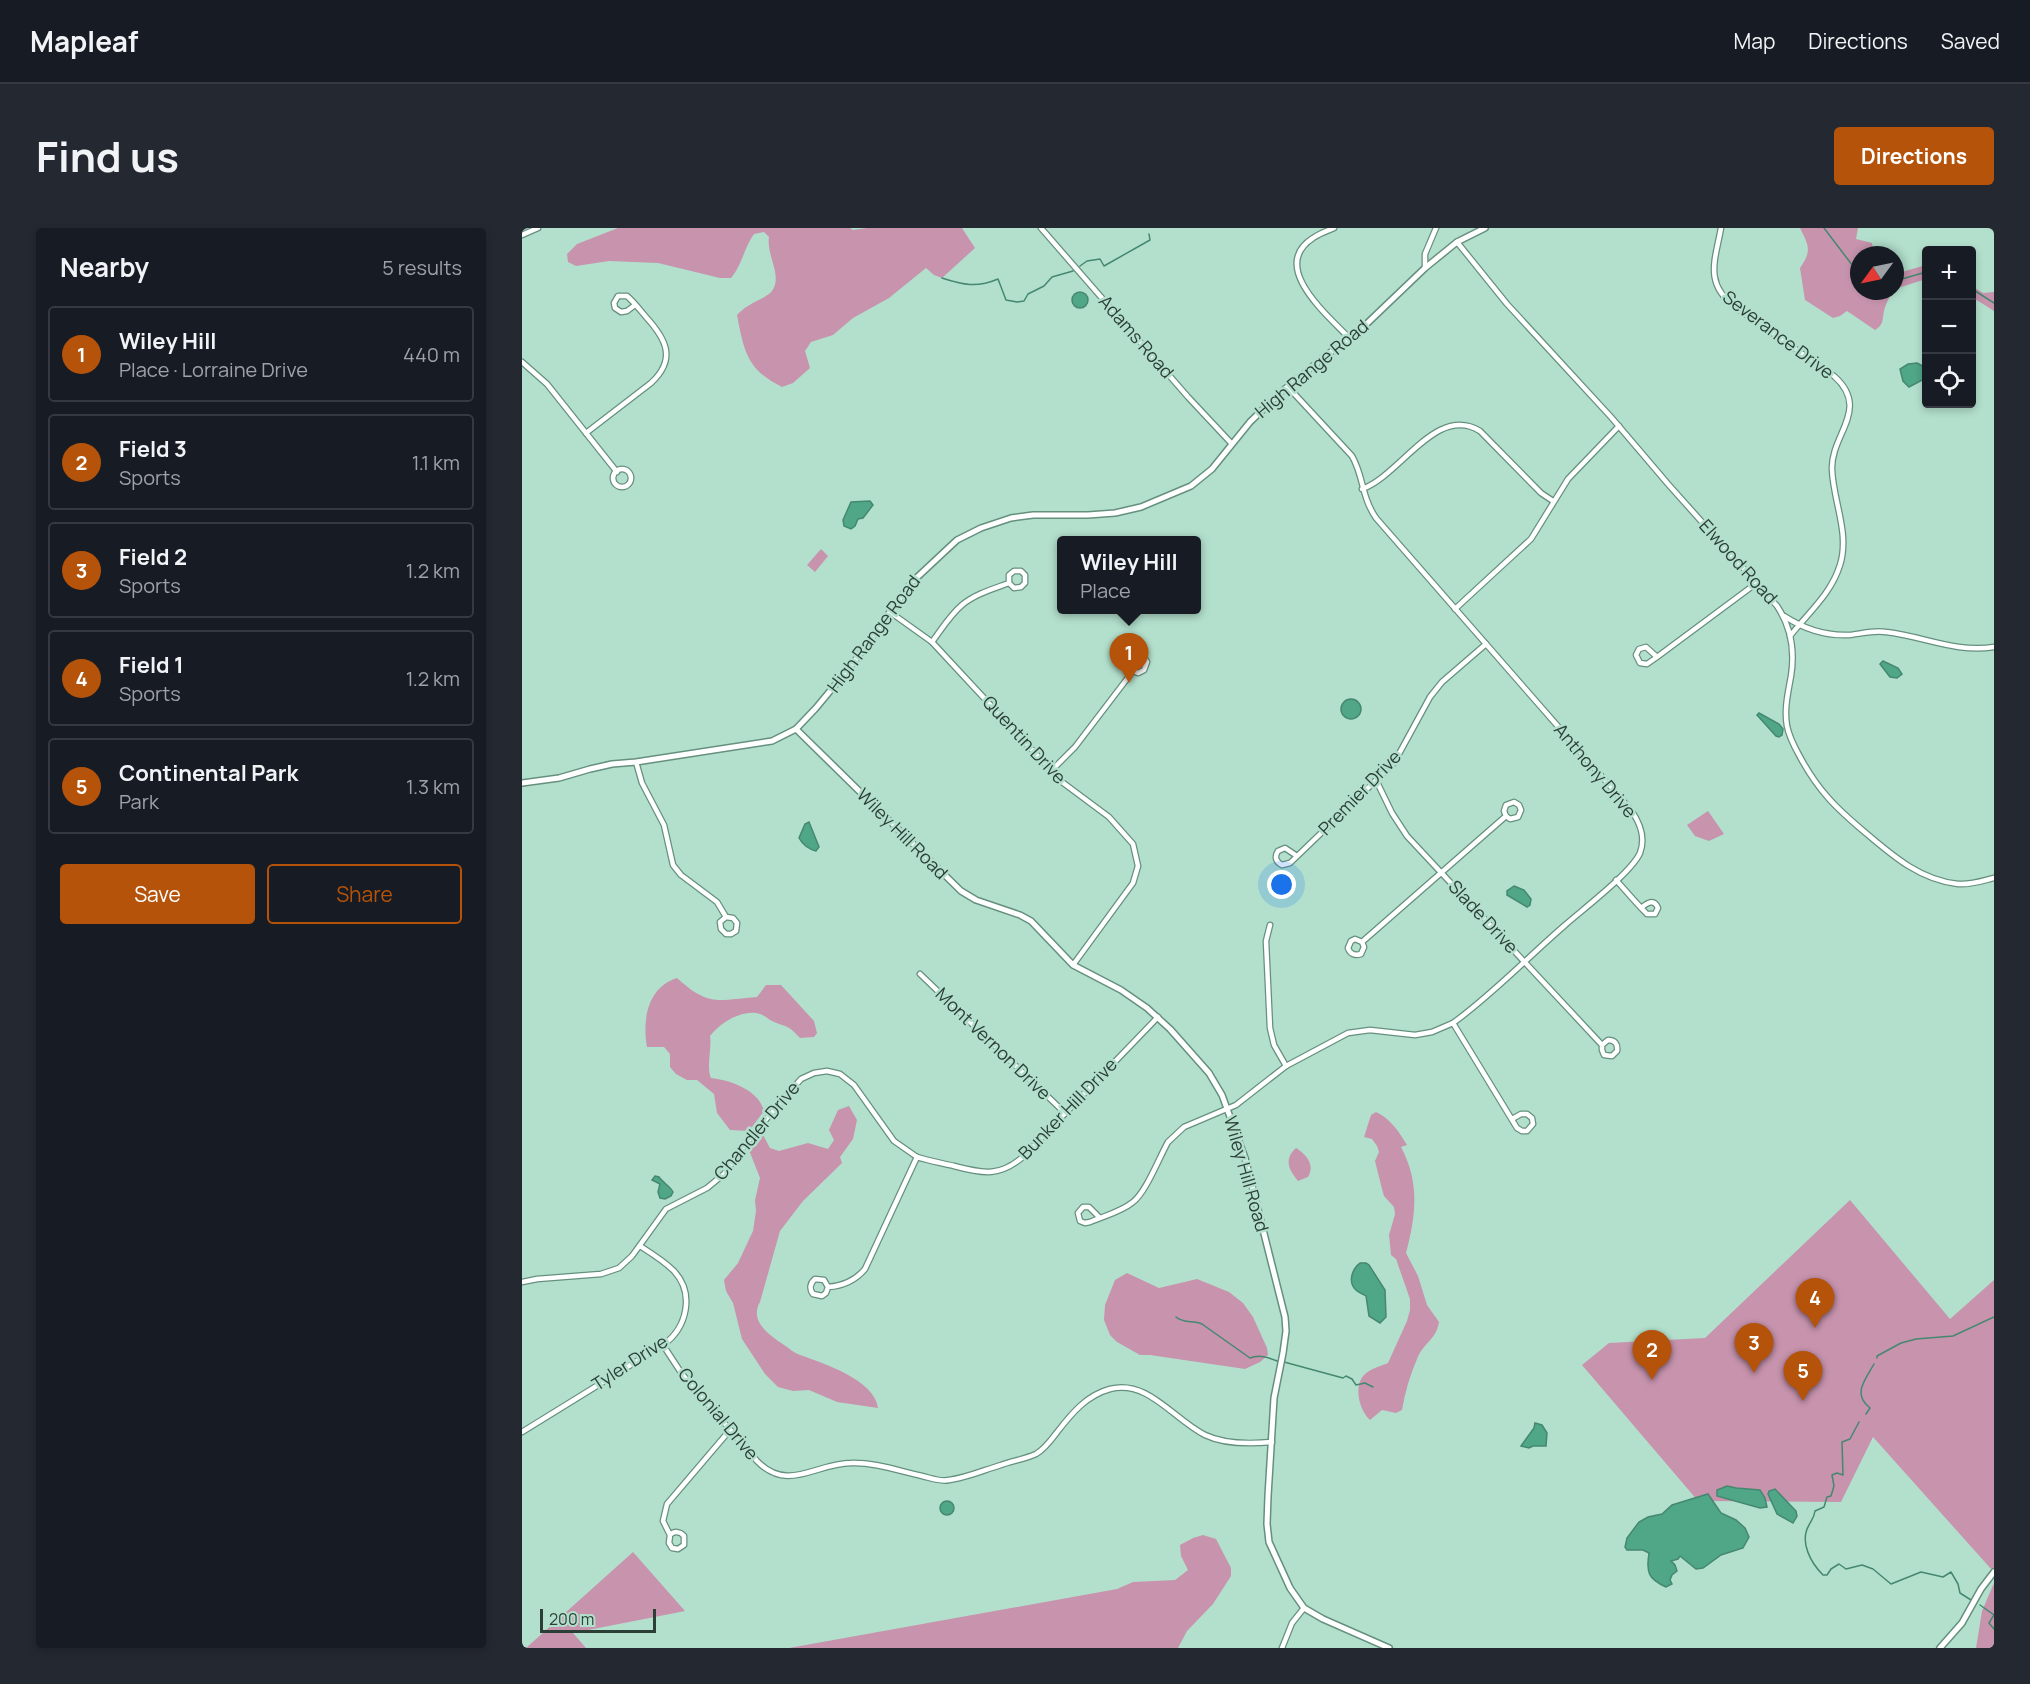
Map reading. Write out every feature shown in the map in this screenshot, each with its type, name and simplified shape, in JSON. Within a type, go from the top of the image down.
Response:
[{"type":"street","points":[[522,235],[538,228]]},
{"type":"street","name":"Adams Road","points":[[1041,228],[1188,397],[1232,444]]},
{"type":"street","points":[[1334,228],[1313,238],[1304,246],[1299,256],[1297,273],[1304,289],[1350,339]]},
{"type":"street","points":[[1425,268],[1425,254],[1436,228]]},
{"type":"street","name":"High Range Road","points":[[522,783],[559,778],[598,767],[772,741],[796,729],[829,694],[911,583],[950,546],[973,531],[998,521],[1020,516],[1115,513],[1141,507],[1199,481],[1212,469],[1255,417],[1288,387],[1350,339],[1425,268],[1457,242],[1485,228]]},
{"type":"street","name":"Severance Drive","points":[[1721,228],[1714,270],[1715,283],[1719,291],[1735,307],[1834,376],[1844,387],[1849,399],[1849,418],[1833,465],[1843,535],[1841,561],[1827,592],[1790,636]]},
{"type":"street","name":"Elwood Road","points":[[1457,242],[1507,304],[1758,582],[1784,615],[1792,650],[1792,668],[1785,708],[1788,730],[1805,767],[1826,797],[1898,860],[1920,872],[1960,884],[1994,878]]},
{"type":"street","points":[[586,433],[651,383],[663,367],[666,353],[663,339],[635,304],[628,297],[618,296],[614,303],[615,308],[621,312],[627,311],[635,304]]},
{"type":"street","points":[[522,362],[547,384],[617,472]]},
{"type":"street","name":"Anthony Drive","points":[[1100,1218],[1130,1204],[1137,1198],[1168,1142],[1177,1132],[1227,1109],[1286,1066],[1356,1031],[1370,1030],[1415,1035],[1432,1032],[1453,1023],[1616,880],[1629,868],[1640,852],[1642,834],[1636,817],[1376,518],[1367,504],[1358,469],[1352,456],[1288,387]]},
{"type":"street","points":[[1362,489],[1383,478],[1435,432],[1446,426],[1458,424],[1480,431],[1541,493],[1553,501]]},
{"type":"street","points":[[1455,609],[1531,539],[1553,501],[1573,473],[1619,426]]},
{"type":"street","points":[[932,642],[962,605],[1009,582]]},
{"type":"street","points":[[1657,657],[1649,648],[1644,647],[1639,649],[1636,655],[1637,661],[1643,664],[1649,663],[1758,582]]},
{"type":"street","name":"Quentin Drive","points":[[890,612],[932,642],[1051,771],[1069,788],[1113,820],[1133,844],[1138,861],[1131,887],[1073,964]]},
{"type":"street","points":[[1784,615],[1799,625],[1826,634],[1885,632],[1955,648],[1994,647]]},
{"type":"street","name":"Premier Drive","points":[[1297,856],[1400,756],[1430,697],[1442,682],[1486,644]]},
{"type":"street","points":[[1051,771],[1079,742],[1132,671]]},
{"type":"street","name":"Wiley Hill Road","points":[[796,729],[960,890],[980,902],[1028,919],[1039,927],[1073,964],[1132,997],[1158,1017],[1209,1072],[1218,1087],[1246,1161],[1285,1317],[1286,1335],[1274,1398],[1267,1503],[1269,1542],[1287,1584],[1304,1608],[1323,1619],[1389,1648]]},
{"type":"street","points":[[636,762],[642,783],[664,825],[673,865],[682,876],[717,902],[726,917]]},
{"type":"street","name":"Slade Drive","points":[[1376,780],[1401,829],[1602,1045]]},
{"type":"street","points":[[1362,942],[1506,816]]},
{"type":"street","points":[[1282,848],[1288,849],[1297,856],[1285,865],[1279,864],[1276,859],[1276,853],[1282,848]]},
{"type":"street","points":[[1616,880],[1641,908]]},
{"type":"street","points":[[1270,925],[1266,941],[1270,1028],[1274,1045],[1286,1066]]},
{"type":"street","name":"Mont Vernon Drive","points":[[921,974],[1065,1113]]},
{"type":"street","name":"Bunker Hill Drive","points":[[917,1157],[981,1173],[1003,1170],[1015,1164],[1158,1017]]},
{"type":"street","points":[[1453,1023],[1517,1128],[1522,1131],[1530,1129],[1533,1124],[1532,1118],[1527,1114],[1521,1114],[1512,1119]]},
{"type":"street","name":"Chandler Drive","points":[[522,1282],[610,1272],[626,1263],[666,1209],[718,1180],[792,1088],[801,1079],[813,1073],[831,1072],[848,1079],[894,1141],[917,1157]]},
{"type":"street","points":[[828,1287],[851,1281],[865,1269],[917,1157]]},
{"type":"street","points":[[1089,1207],[1100,1218],[1085,1223],[1079,1219],[1078,1213],[1081,1208],[1089,1207]]},
{"type":"street","name":"Tyler Drive","points":[[522,1432],[674,1335],[686,1310],[685,1292],[672,1269],[640,1246]]},
{"type":"street","name":"Colonial Drive","points":[[663,1344],[677,1367],[760,1464],[767,1470],[780,1475],[802,1474],[845,1463],[855,1463],[949,1480],[1036,1454],[1047,1445],[1066,1420],[1089,1398],[1110,1389],[1123,1388],[1149,1395],[1197,1431],[1210,1437],[1223,1440],[1272,1442]]},
{"type":"street","points":[[670,1535],[663,1521],[667,1504],[730,1430]]},
{"type":"street","points":[[1940,1648],[1962,1623],[1981,1589],[1994,1572]]},
{"type":"street","points":[[1282,1648],[1292,1623],[1304,1608]]},
{"type":"shaded area","points":[[618,228],[850,228],[853,230],[962,228],[975,248],[942,278],[926,268],[889,298],[853,318],[833,335],[811,342],[805,351],[810,368],[793,383],[782,387],[761,374],[749,358],[737,315],[764,298],[775,285],[769,237],[764,232],[754,234],[731,278],[720,278],[658,263],[609,261],[576,266],[568,262],[567,254],[577,244]]},
{"type":"shaded area","points":[[1800,228],[1858,228],[1856,239],[1872,243],[1872,246],[1850,246],[1850,300],[1888,300],[1878,328],[1875,330],[1847,311],[1833,318],[1805,300],[1800,268],[1808,253]]},
{"type":"shaded area","points":[[1922,266],[1922,280],[1904,286],[1904,271]]},
{"type":"shaded area","points":[[1976,289],[1983,293],[1994,292],[1994,311],[1976,300]]},
{"type":"shaded area","points":[[1077,292],[1083,292],[1088,300],[1086,306],[1077,308],[1072,303],[1072,297]]},
{"type":"shaded area","points":[[1917,363],[1922,366],[1922,380],[1909,387],[1903,381],[1900,369],[1908,364]]},
{"type":"shaded area","points":[[870,501],[873,505],[863,518],[858,519],[855,526],[851,529],[844,526],[843,520],[851,502]]},
{"type":"shaded area","points":[[821,549],[828,556],[815,572],[807,565]]},
{"type":"shaded area","points":[[1883,661],[1898,668],[1902,674],[1897,678],[1890,677],[1880,664]]},
{"type":"shaded area","points":[[1351,699],[1358,702],[1361,709],[1358,716],[1351,719],[1344,716],[1341,709],[1344,702]]},
{"type":"shaded area","points":[[1759,713],[1779,724],[1783,729],[1782,735],[1776,736],[1757,715]]},
{"type":"shaded area","points":[[1708,811],[1724,834],[1709,841],[1695,836],[1687,825]]},
{"type":"shaded area","points":[[809,822],[819,847],[816,851],[802,843],[799,838],[805,824]]},
{"type":"shaded area","points":[[1514,886],[1524,890],[1531,899],[1530,905],[1527,907],[1507,895],[1507,891]]},
{"type":"shaded area","points":[[677,978],[697,994],[714,1000],[757,997],[766,985],[781,985],[814,1021],[817,1033],[814,1037],[800,1038],[790,1028],[762,1015],[746,1013],[732,1018],[710,1036],[711,1078],[743,1087],[756,1097],[764,1111],[749,1131],[730,1130],[717,1113],[714,1094],[697,1080],[687,1080],[676,1074],[670,1067],[670,1054],[664,1047],[647,1047],[646,1026],[649,1005],[659,989],[667,982]]},
{"type":"shaded area","points":[[849,1106],[857,1120],[853,1139],[840,1157],[842,1163],[803,1201],[780,1231],[757,1315],[767,1332],[794,1352],[834,1368],[858,1381],[875,1398],[878,1408],[837,1402],[809,1390],[793,1391],[778,1387],[765,1374],[742,1339],[733,1303],[726,1291],[724,1280],[738,1263],[753,1231],[755,1200],[760,1178],[749,1150],[752,1143],[762,1133],[770,1148],[779,1151],[808,1143],[828,1149],[834,1140],[829,1130],[838,1110]]},
{"type":"shaded area","points":[[1376,1112],[1390,1122],[1407,1145],[1401,1147],[1414,1186],[1414,1212],[1406,1253],[1418,1276],[1427,1305],[1439,1322],[1435,1333],[1417,1359],[1402,1410],[1396,1413],[1382,1410],[1370,1420],[1360,1404],[1359,1384],[1367,1372],[1388,1363],[1410,1310],[1410,1299],[1396,1259],[1391,1255],[1389,1235],[1395,1214],[1394,1207],[1384,1196],[1382,1189],[1375,1161],[1379,1152],[1377,1146],[1372,1139],[1364,1137],[1371,1115]]},
{"type":"shaded area","points":[[1296,1148],[1304,1154],[1311,1168],[1308,1177],[1298,1181],[1289,1164],[1290,1156]]},
{"type":"shaded area","points":[[655,1176],[672,1190],[671,1196],[665,1199],[660,1198],[658,1192],[660,1184],[652,1180]]},
{"type":"shaded area","points":[[1850,1200],[1950,1319],[1994,1280],[1994,1568],[1992,1570],[1873,1437],[1841,1502],[1698,1501],[1582,1365],[1609,1343],[1705,1338]]},
{"type":"shaded area","points":[[1360,1263],[1369,1265],[1385,1290],[1386,1317],[1380,1323],[1369,1316],[1366,1296],[1357,1291],[1352,1284],[1353,1272]]},
{"type":"shaded area","points":[[1127,1273],[1159,1288],[1197,1279],[1229,1292],[1243,1303],[1253,1317],[1268,1355],[1260,1362],[1245,1369],[1140,1355],[1117,1342],[1110,1335],[1104,1320],[1105,1305],[1115,1280]]},
{"type":"shaded area","points":[[1535,1423],[1542,1425],[1547,1433],[1546,1446],[1529,1448],[1521,1446],[1534,1428]]},
{"type":"shaded area","points":[[1727,1486],[1760,1490],[1767,1507],[1760,1508],[1717,1496],[1717,1490]]},
{"type":"shaded area","points":[[1775,1489],[1796,1511],[1797,1516],[1793,1523],[1777,1514],[1768,1494],[1769,1491]]},
{"type":"shaded area","points":[[1708,1494],[1721,1513],[1736,1520],[1745,1528],[1749,1537],[1743,1548],[1721,1555],[1703,1568],[1696,1569],[1680,1556],[1671,1561],[1677,1571],[1670,1580],[1672,1584],[1666,1587],[1655,1581],[1648,1570],[1649,1553],[1643,1550],[1627,1550],[1625,1547],[1627,1538],[1639,1522],[1648,1517],[1662,1514],[1672,1505]]},
{"type":"shaded area","points":[[944,1501],[950,1501],[954,1508],[950,1515],[944,1515],[940,1511],[940,1505]]},
{"type":"shaded area","points":[[1203,1535],[1216,1539],[1231,1568],[1231,1576],[1213,1604],[1187,1631],[1178,1648],[789,1648],[1117,1589],[1133,1582],[1175,1580],[1188,1570],[1181,1556],[1180,1545]]},
{"type":"shaded area","points":[[633,1552],[685,1611],[573,1633],[586,1648],[526,1648]]},
{"type":"shaded area","points":[[1994,1583],[1994,1648],[1976,1648],[1982,1611]]},
{"type":"waterway","points":[[1824,228],[1850,262]]},
{"type":"waterway","points":[[1080,266],[1087,261],[1100,259],[1104,266],[1150,240],[1149,234]]},
{"type":"waterway","points":[[942,278],[970,285],[998,279],[1006,300],[1017,302],[1024,301],[1028,294],[1044,286],[1052,277],[1073,271]]},
{"type":"waterway","points":[[1904,278],[1922,273]]},
{"type":"waterway","points":[[1976,292],[1994,303]]},
{"type":"waterway","points":[[1176,1317],[1202,1324],[1250,1358],[1261,1356],[1280,1362]]},
{"type":"waterway","points":[[1877,1358],[1901,1343],[1916,1339],[1953,1336],[1994,1317]]},
{"type":"waterway","points":[[1284,1362],[1343,1378],[1346,1376],[1356,1385],[1365,1383],[1373,1387]]},
{"type":"waterway","points":[[1866,1414],[1870,1408],[1865,1403],[1861,1392],[1864,1381],[1874,1364]]},
{"type":"waterway","points":[[1859,1422],[1850,1439],[1842,1442],[1843,1475],[1837,1473],[1832,1475],[1834,1486],[1831,1496],[1827,1497],[1824,1507],[1815,1511],[1806,1532],[1806,1545],[1814,1565],[1823,1575],[1827,1575],[1839,1564],[1846,1569],[1862,1565],[1873,1569],[1891,1584],[1921,1572],[1943,1577],[1951,1572],[1960,1593],[1971,1600]]},
{"type":"waterway","points":[[1980,1605],[1994,1615],[1989,1623],[1994,1629]]},
{"type":"place","name":"Wiley Hill","points":[[1129,683]]},
{"type":"place","name":"Field 1","points":[[1815,1328]]},
{"type":"place","name":"Field 2","points":[[1754,1373]]},
{"type":"place","name":"Field 3","points":[[1652,1380]]},
{"type":"place","name":"Continental Park","points":[[1803,1401]]}]
